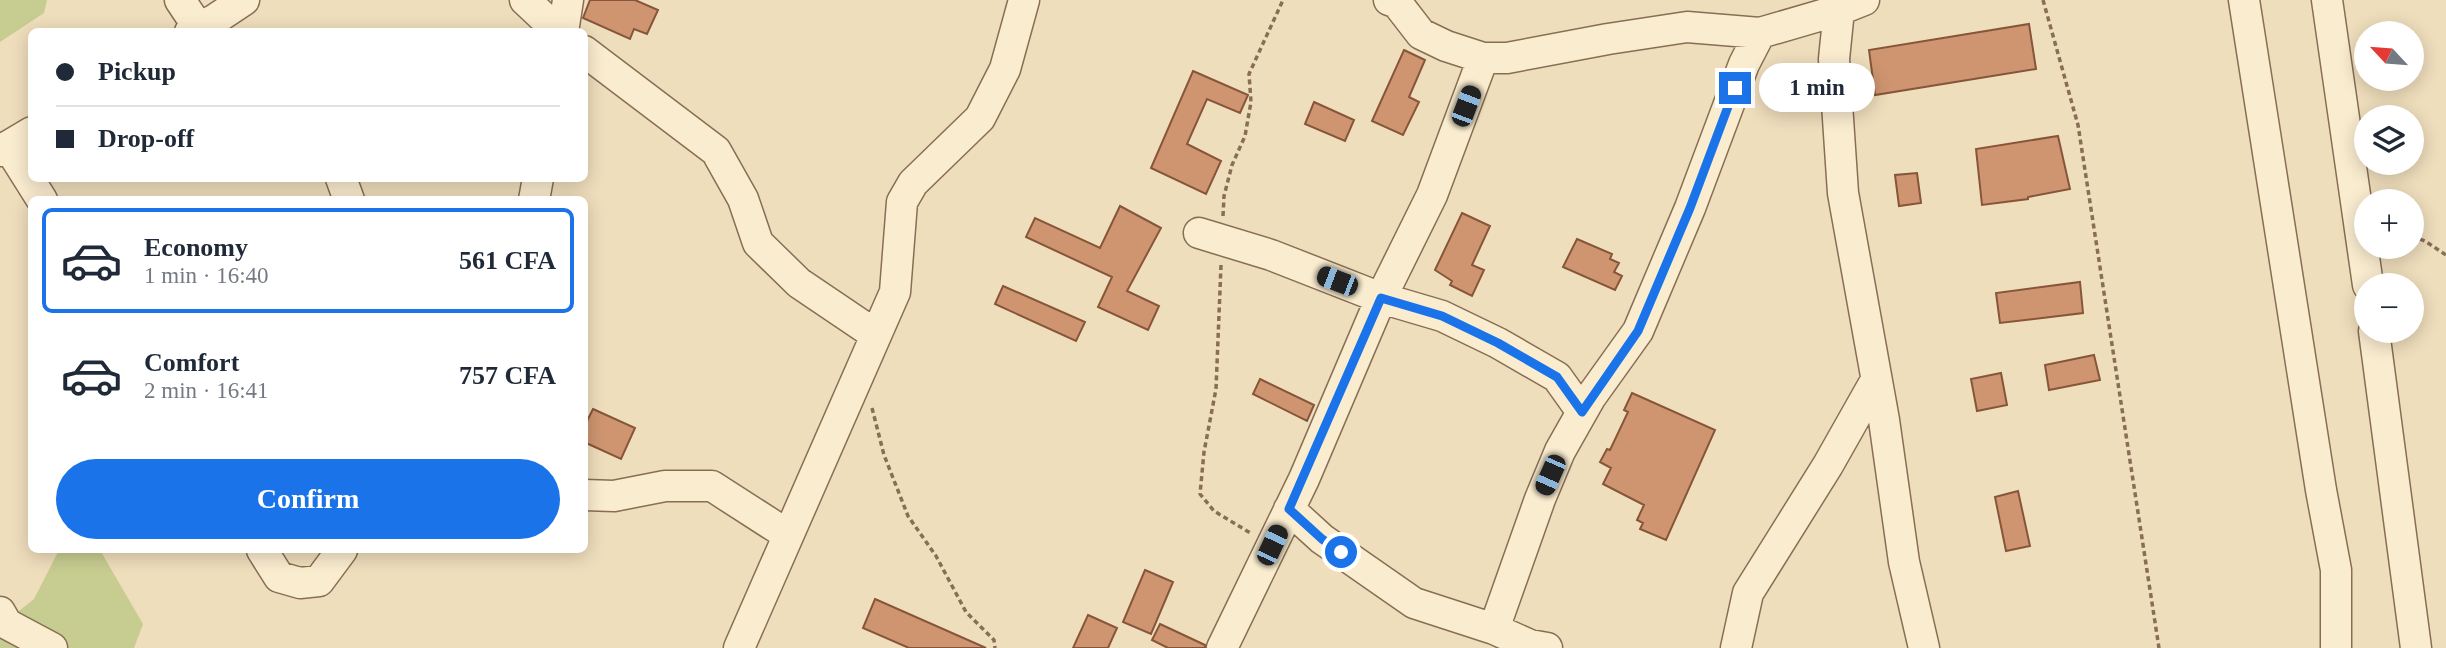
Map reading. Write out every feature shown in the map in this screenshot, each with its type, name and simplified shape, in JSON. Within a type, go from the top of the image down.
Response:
[{"type":"street","points":[[180,0],[207,28],[244,0]]},
{"type":"street","points":[[525,0],[556,28]]},
{"type":"street","points":[[562,28],[568,0]]},
{"type":"street","points":[[739,648],[895,292],[902,202],[914,183],[980,118],[1005,69],[1024,0]]},
{"type":"street","points":[[1389,0],[1397,3],[1421,34],[1446,46],[1483,58],[1507,58],[1687,27],[1760,33],[1851,5]]},
{"type":"street","points":[[2244,0],[2336,570],[2336,648]]},
{"type":"street","points":[[2327,0],[2366,273]]},
{"type":"street","points":[[1851,5],[1834,59],[1843,193],[1904,562],[1924,648]]},
{"type":"street","points":[[1494,629],[1560,451],[1582,412],[1638,331],[1690,208],[1744,64],[1760,33]]},
{"type":"street","points":[[588,54],[716,150],[743,199],[758,243],[799,283],[876,335]]},
{"type":"street","points":[[1222,648],[1289,509],[1381,298],[1432,195],[1483,58]]},
{"type":"street","points":[[13,143],[28,172]]},
{"type":"street","points":[[1211,236],[1271,255],[1381,298],[1442,316],[1498,343],[1557,377],[1582,412]]},
{"type":"street","points":[[2376,343],[2416,648]]},
{"type":"street","points":[[1736,648],[1748,593],[1828,465],[1876,380]]},
{"type":"street","points":[[588,495],[614,496],[665,486],[712,486],[788,535]]},
{"type":"street","points":[[1289,509],[1322,539],[1414,603],[1494,629],[1530,645],[1547,648]]},
{"type":"street","points":[[264,553],[279,577],[300,583],[319,581],[340,553]]},
{"type":"street","points":[[2,626],[52,648]]},
{"type":"path","points":[[1272,545],[1214,511],[1200,494],[1203,452],[1216,389],[1211,236],[1232,165],[1245,136],[1251,102],[1249,74],[1283,0]]},
{"type":"path","points":[[2043,0],[2078,125],[2159,648]]},
{"type":"path","points":[[2424,241],[2446,255]]},
{"type":"path","points":[[871,403],[884,455],[908,516],[936,556],[966,612],[994,639],[995,648]]},
{"type":"green space","points":[[0,0],[47,0],[44,13],[0,42]]},
{"type":"green space","points":[[57,553],[102,553],[143,624],[134,648],[0,648],[0,626],[34,599]]},
{"type":"building","points":[[590,0],[635,0],[658,10],[647,34],[634,29],[630,39],[583,18]]},
{"type":"building","points":[[2029,24],[2036,69],[1875,95],[1869,50]]},
{"type":"building","points":[[1404,50],[1425,60],[1409,97],[1419,102],[1403,135],[1372,121]]},
{"type":"building","points":[[1193,71],[1248,95],[1240,113],[1207,99],[1187,144],[1221,161],[1206,194],[1151,168]]},
{"type":"building","points":[[1314,102],[1354,120],[1345,141],[1305,124]]},
{"type":"building","points":[[2058,136],[2070,189],[2028,199],[1982,205],[1976,149]]},
{"type":"building","points":[[1917,173],[1921,203],[1899,206],[1895,175]]},
{"type":"building","points":[[1120,206],[1161,228],[1127,291],[1159,306],[1148,330],[1098,307],[1112,277],[1026,237],[1035,218],[1100,248]]},
{"type":"building","points":[[1462,213],[1490,226],[1472,265],[1484,270],[1472,296],[1450,285],[1452,281],[1435,270]]},
{"type":"building","points":[[1577,239],[1612,254],[1610,259],[1619,263],[1614,272],[1622,276],[1615,290],[1563,267]]},
{"type":"building","points":[[2080,282],[2083,313],[2000,323],[1996,293]]},
{"type":"building","points":[[1003,286],[1085,322],[1076,341],[995,304]]},
{"type":"building","points":[[2094,355],[2100,380],[2049,390],[2045,365]]},
{"type":"building","points":[[2001,373],[2007,405],[1977,411],[1971,379]]},
{"type":"building","points":[[1260,379],[1314,405],[1307,421],[1253,394]]},
{"type":"building","points":[[1632,393],[1715,430],[1666,540],[1640,529],[1643,523],[1637,520],[1644,505],[1603,484],[1611,468],[1600,462],[1607,449],[1610,450],[1628,412],[1624,410]]},
{"type":"building","points":[[593,409],[635,428],[621,459],[588,444],[588,419]]},
{"type":"building","points":[[2018,491],[2030,546],[2006,551],[1995,497]]},
{"type":"building","points":[[1145,570],[1173,582],[1151,634],[1123,622]]},
{"type":"building","points":[[875,599],[986,648],[909,648],[863,628]]},
{"type":"building","points":[[1088,615],[1117,628],[1108,648],[1073,648]]},
{"type":"building","points":[[1160,624],[1205,645],[1205,648],[1168,648],[1152,640]]},
{"type":"route","points":[[1341,552],[1289,509],[1381,298],[1442,316],[1498,343],[1557,377],[1582,412],[1638,331],[1690,208],[1735,88]]}]
